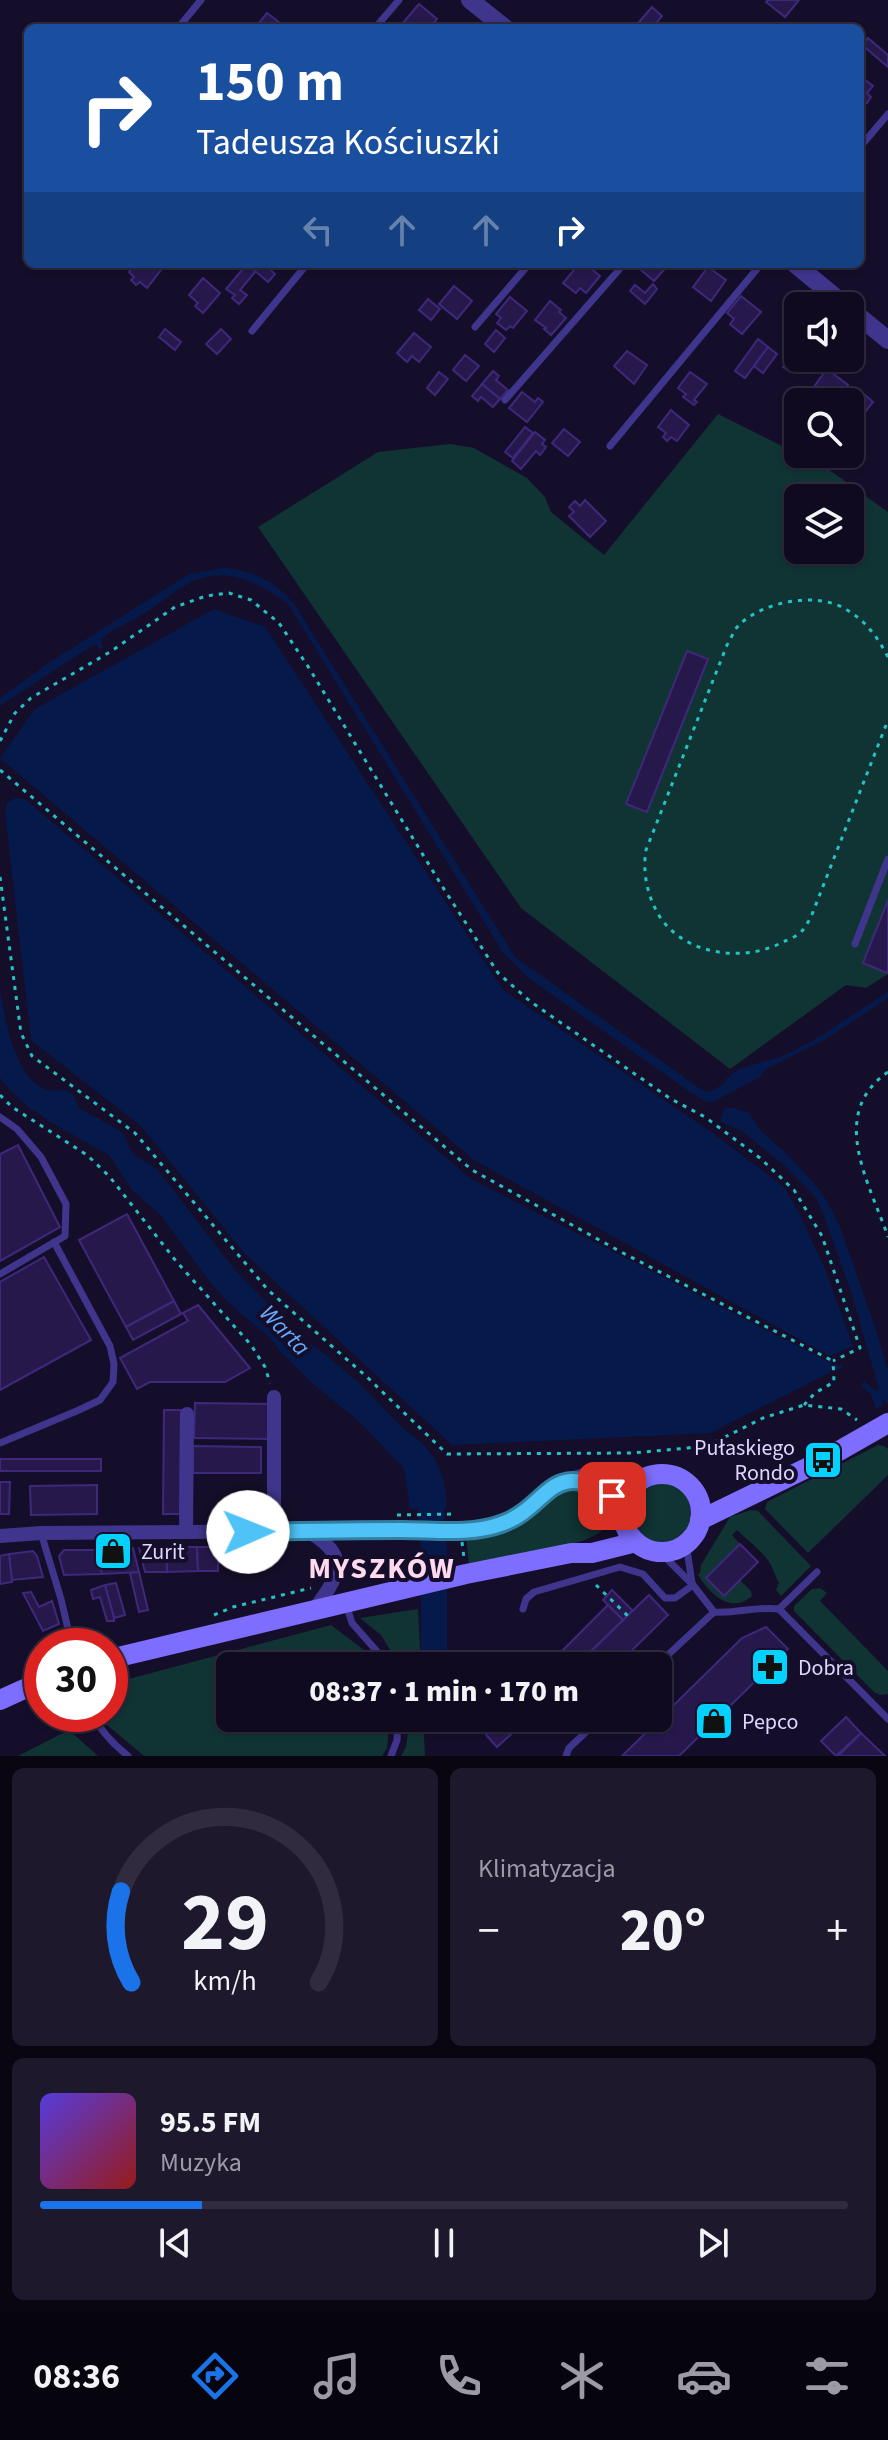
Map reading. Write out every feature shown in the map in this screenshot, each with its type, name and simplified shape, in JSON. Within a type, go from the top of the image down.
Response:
[{"type":"main road","points":[[700,1520],[880,1428]]},
{"type":"main road","points":[[654,1475],[672,1475],[681,1478],[694,1491],[701,1510],[693,1537],[678,1548],[660,1552],[636,1542],[626,1527],[624,1511],[627,1496],[638,1483],[654,1475]]},
{"type":"main road","points":[[694,1491],[712,1495],[770,1485]]},
{"type":"main road","points":[[571,1553],[609,1533],[624,1511]]},
{"type":"main road","points":[[128,1655],[460,1575],[571,1553],[592,1553],[636,1542]]},
{"type":"main road","points":[[0,1700],[24,1689]]},
{"type":"street","points":[[470,0],[499,24]]},
{"type":"street","points":[[800,268],[829,292]]},
{"type":"street","points":[[864,321],[888,340]]},
{"type":"street","points":[[274,1397],[274,1531]]},
{"type":"street","points":[[186,1532],[187,1414]]},
{"type":"street","points":[[0,1536],[41,1533],[454,1530],[501,1524],[524,1511],[554,1486],[584,1475],[638,1483]]},
{"type":"street","points":[[569,1479],[602,1489],[624,1511]]},
{"type":"street","points":[[306,1531],[328,1545],[337,1566],[331,1588],[314,1610]]},
{"type":"lane","points":[[181,24],[201,0]]},
{"type":"lane","points":[[378,24],[399,0]]},
{"type":"lane","points":[[864,142],[888,114]]},
{"type":"lane","points":[[252,331],[304,268]]},
{"type":"lane","points":[[475,327],[526,268]]},
{"type":"lane","points":[[505,400],[620,268]]},
{"type":"lane","points":[[610,446],[758,268]]},
{"type":"lane","points":[[855,944],[888,859]]},
{"type":"lane","points":[[0,1117],[17,1129],[41,1157],[66,1204],[65,1236],[0,1274]]},
{"type":"lane","points":[[0,1443],[100,1400],[113,1382],[114,1364],[110,1346],[54,1242]]},
{"type":"lane","points":[[41,1533],[68,1628]]},
{"type":"lane","points":[[686,1543],[693,1585]]},
{"type":"lane","points":[[660,1552],[693,1585],[714,1612],[728,1614],[765,1607],[779,1609],[886,1713]]},
{"type":"lane","points":[[523,1609],[526,1599],[534,1592],[620,1567],[638,1571],[665,1598],[675,1598],[693,1585]]},
{"type":"lane","points":[[779,1609],[817,1572]]},
{"type":"lane","points":[[345,1602],[352,1623],[377,1652]]},
{"type":"lane","points":[[671,1652],[714,1612]]},
{"type":"lane","points":[[103,1732],[128,1756]]},
{"type":"lane","points":[[391,1756],[397,1732]]},
{"type":"lane","points":[[566,1756],[569,1748],[586,1732]]},
{"type":"path","points":[[0,741],[15,713],[31,698],[110,652],[175,607],[206,596],[229,593],[251,600],[279,623],[309,668],[498,973],[531,1002],[671,1099],[716,1125],[760,1158],[794,1190],[822,1236],[860,1348],[833,1361]]},
{"type":"path","points":[[888,657],[870,627],[844,608],[814,601],[787,601],[758,612],[738,625],[727,645],[646,850],[643,868],[662,920],[682,938],[709,950],[741,955],[774,947],[800,933],[811,917],[888,720]]},
{"type":"path","points":[[0,770],[472,1170],[623,1253],[833,1361]]},
{"type":"path","points":[[0,877],[21,1033],[32,1056],[135,1133],[268,1290],[368,1378],[447,1454],[632,1453],[688,1448],[715,1442],[763,1418],[804,1405],[841,1409],[880,1428]]},
{"type":"path","points":[[888,1072],[865,1096],[857,1116],[855,1138],[888,1237]]},
{"type":"path","points":[[0,1095],[12,1107],[87,1155],[109,1176],[176,1261],[251,1345],[265,1367],[274,1397]]},
{"type":"path","points":[[804,1405],[815,1393],[834,1382],[833,1361]]},
{"type":"path","points":[[400,1514],[456,1513]]},
{"type":"path","points":[[454,1530],[460,1575]]},
{"type":"path","points":[[592,1575],[597,1586],[628,1616]]},
{"type":"path","points":[[212,1616],[233,1607],[318,1584]]},
{"type":"green space","points":[[718,414],[784,447],[784,468],[826,468],[849,484],[784,484],[784,564],[864,564],[864,495],[888,512],[888,974],[866,988],[846,985],[730,1069],[521,908],[258,527],[378,452],[450,444],[474,448],[527,478],[545,497],[551,512],[604,555]]},
{"type":"green space","points":[[878,1445],[888,1449],[888,1475],[808,1553],[765,1509],[767,1502]]},
{"type":"green space","points":[[662,1484],[683,1492],[691,1513],[683,1534],[662,1542],[641,1534],[633,1513],[641,1492]]},
{"type":"green space","points":[[568,1491],[583,1492],[605,1500],[613,1514],[610,1523],[602,1531],[577,1543],[469,1564],[466,1536],[508,1528],[555,1496]]},
{"type":"green space","points":[[751,1510],[758,1511],[811,1566],[781,1596],[776,1590],[779,1583],[768,1560],[737,1530],[732,1535],[740,1544],[706,1578],[740,1580],[751,1591],[752,1596],[744,1601],[729,1602],[714,1595],[698,1575],[730,1517]]},
{"type":"green space","points":[[820,1588],[827,1593],[820,1601],[888,1671],[888,1694],[875,1693],[794,1611],[794,1606],[812,1589]]},
{"type":"green space","points":[[418,1609],[420,1652],[391,1652],[381,1635],[360,1618]]},
{"type":"green space","points":[[331,1625],[367,1652],[230,1652]]},
{"type":"green space","points":[[216,1656],[216,1732],[389,1732],[387,1748],[382,1756],[144,1756],[115,1732],[128,1732],[128,1679]]},
{"type":"green space","points":[[65,1732],[71,1732],[98,1756],[18,1756]]},
{"type":"green space","points":[[408,1732],[424,1732],[425,1756],[401,1756]]},
{"type":"water","points":[[222,568],[262,578],[294,604],[515,957],[702,1090],[709,1092],[724,1084],[739,1069],[783,1056],[814,1040],[888,992],[888,998],[826,1039],[766,1069],[760,1077],[713,1102],[706,1102],[690,1092],[530,979],[504,954],[288,604],[256,584],[233,576],[209,576],[189,583],[106,636],[101,640],[103,648],[100,650],[93,645],[0,706],[0,698],[50,662],[189,574]]},
{"type":"water","points":[[214,609],[265,627],[503,990],[714,1134],[785,1188],[825,1269],[853,1346],[830,1356],[474,1160],[0,758],[35,709]]},
{"type":"water","points":[[15,798],[25,799],[471,1179],[831,1363],[831,1372],[710,1433],[452,1445],[245,1254],[142,1127],[31,1040],[5,812],[7,803]]},
{"type":"water","points":[[0,992],[9,1033],[19,1062],[27,1074],[36,1084],[48,1090],[67,1090],[74,1096],[79,1108],[122,1132],[133,1154],[157,1169],[235,1270],[303,1339],[358,1382],[423,1444],[436,1461],[444,1481],[447,1508],[410,1509],[404,1469],[361,1423],[313,1384],[270,1338],[227,1301],[161,1215],[132,1190],[109,1155],[52,1123],[10,1090],[0,1078]]},
{"type":"water","points":[[731,1107],[749,1113],[760,1130],[791,1158],[828,1203],[840,1227],[876,1330],[888,1371],[888,1404],[882,1399],[883,1406],[876,1408],[871,1394],[861,1386],[864,1381],[875,1391],[879,1389],[851,1292],[815,1196],[785,1166],[742,1131],[720,1122],[724,1109]]},
{"type":"water","points":[[442,1594],[438,1606],[440,1652],[425,1652],[423,1599]]},
{"type":"building","points":[[799,0],[785,17],[766,2]]},
{"type":"building","points":[[419,4],[437,19],[433,24],[403,23]]},
{"type":"building","points":[[652,7],[662,16],[655,24],[637,24]]},
{"type":"building","points":[[267,13],[281,24],[258,24]]},
{"type":"building","points":[[868,38],[888,55],[888,67],[864,47]]},
{"type":"building","points":[[864,79],[873,86],[867,93],[871,97],[867,103],[864,101]]},
{"type":"building","points":[[132,268],[161,270],[147,288],[140,282],[136,285],[129,272]]},
{"type":"building","points":[[244,268],[256,271],[240,290],[247,295],[239,304],[232,298],[235,295],[226,289]]},
{"type":"building","points":[[252,268],[268,268],[275,274],[268,282]]},
{"type":"building","points":[[576,268],[591,268],[600,276],[586,293],[580,288],[576,293],[563,283]]},
{"type":"building","points":[[639,268],[665,268],[654,281]]},
{"type":"building","points":[[707,268],[726,280],[711,301],[693,287]]},
{"type":"building","points":[[203,278],[220,293],[203,313],[189,295]]},
{"type":"building","points":[[653,284],[657,289],[645,304],[630,291],[635,285],[645,293]]},
{"type":"building","points":[[454,286],[472,301],[457,319],[439,304]]},
{"type":"building","points":[[741,296],[761,312],[742,334],[730,324],[734,319],[727,313]]},
{"type":"building","points":[[510,297],[527,311],[513,328],[510,326],[506,330],[497,323],[501,318],[496,314]]},
{"type":"building","points":[[428,299],[440,309],[431,320],[419,310]]},
{"type":"building","points":[[550,301],[566,318],[551,335],[535,320]]},
{"type":"building","points":[[165,329],[181,342],[175,350],[159,337]]},
{"type":"building","points":[[221,329],[231,339],[217,354],[206,344]]},
{"type":"building","points":[[496,330],[505,338],[494,352],[485,344]]},
{"type":"building","points":[[414,333],[431,347],[419,362],[412,356],[407,362],[397,353]]},
{"type":"building","points":[[758,339],[768,347],[745,378],[735,371]]},
{"type":"building","points":[[768,347],[777,354],[763,373],[754,366]]},
{"type":"building","points":[[627,351],[647,365],[634,384],[614,366]]},
{"type":"building","points":[[465,355],[479,366],[466,381],[453,370]]},
{"type":"building","points":[[493,371],[499,376],[496,380],[508,390],[500,399],[482,384]]},
{"type":"building","points":[[439,372],[448,379],[435,395],[427,388]]},
{"type":"building","points":[[690,372],[707,384],[694,400],[697,402],[694,405],[683,397],[686,394],[678,388]]},
{"type":"building","points":[[825,372],[831,372],[848,385],[846,388],[813,388]]},
{"type":"building","points":[[482,384],[500,399],[493,407],[481,397],[478,401],[472,396]]},
{"type":"building","points":[[522,392],[535,402],[538,398],[543,402],[527,422],[509,408]]},
{"type":"building","points":[[864,394],[873,402],[864,413]]},
{"type":"building","points":[[671,410],[689,425],[677,441],[671,437],[667,441],[663,437],[666,433],[658,427]]},
{"type":"building","points":[[525,427],[533,433],[513,458],[505,452]]},
{"type":"building","points":[[564,429],[580,442],[568,456],[552,443]]},
{"type":"building","points":[[535,432],[545,440],[542,444],[546,447],[540,455],[536,451],[521,469],[512,461]]},
{"type":"building","points":[[585,500],[606,521],[590,537],[569,516],[574,512],[569,507],[575,501],[580,506]]},
{"type":"building","points":[[687,651],[708,659],[647,812],[626,804]]},
{"type":"building","points":[[888,900],[888,970],[887,973],[863,963]]},
{"type":"building","points":[[18,1145],[60,1227],[0,1261],[0,1154]]},
{"type":"building","points":[[127,1214],[174,1301],[126,1327],[79,1240]]},
{"type":"building","points":[[44,1257],[91,1340],[0,1390],[0,1282]]},
{"type":"building","points":[[174,1301],[181,1314],[133,1340],[126,1327]]},
{"type":"building","points":[[198,1305],[250,1368],[225,1382],[150,1382],[137,1389],[120,1358],[188,1321],[183,1313]]},
{"type":"building","points":[[195,1403],[271,1404],[270,1439],[194,1438]]},
{"type":"building","points":[[164,1410],[181,1410],[180,1514],[163,1514]]},
{"type":"building","points":[[193,1446],[261,1447],[261,1473],[193,1473]]},
{"type":"building","points":[[0,1459],[101,1459],[101,1471],[0,1471]]},
{"type":"building","points":[[0,1482],[10,1482],[9,1514],[0,1514]]},
{"type":"building","points":[[97,1485],[97,1514],[31,1515],[30,1486]]},
{"type":"building","points":[[232,1501],[259,1501],[259,1516],[232,1516]]},
{"type":"building","points":[[740,1544],[758,1562],[724,1596],[706,1578]]},
{"type":"building","points":[[166,1547],[197,1547],[198,1571],[167,1572]]},
{"type":"building","points":[[166,1547],[167,1572],[145,1572],[139,1548]]},
{"type":"building","points":[[197,1547],[218,1547],[218,1571],[198,1571]]},
{"type":"building","points":[[133,1548],[139,1572],[102,1574],[95,1550]]},
{"type":"building","points":[[64,1550],[95,1550],[102,1574],[64,1575],[59,1556]]},
{"type":"building","points":[[33,1551],[43,1577],[12,1580],[9,1554]]},
{"type":"building","points":[[9,1554],[12,1582],[0,1584],[0,1556]]},
{"type":"building","points":[[139,1572],[148,1610],[139,1612],[130,1573]]},
{"type":"building","points":[[116,1583],[125,1615],[114,1618],[105,1585]]},
{"type":"building","points":[[105,1585],[114,1621],[107,1621],[100,1597],[93,1599],[91,1590]]},
{"type":"building","points":[[612,1590],[633,1611],[623,1620],[603,1600]]},
{"type":"building","points":[[31,1592],[39,1607],[52,1601],[59,1624],[41,1628],[23,1593]]},
{"type":"building","points":[[649,1595],[668,1615],[630,1652],[590,1652]]},
{"type":"building","points":[[608,1605],[623,1620],[590,1652],[561,1652]]},
{"type":"building","points":[[766,1627],[788,1649],[679,1756],[622,1756],[646,1732],[672,1732],[672,1707],[742,1638]]},
{"type":"building","points":[[846,1717],[861,1733],[836,1756],[821,1741]]},
{"type":"building","points":[[489,1732],[514,1732],[497,1747],[486,1735]]},
{"type":"building","points":[[861,1733],[885,1756],[838,1756]]},
{"type":"waterway","points":[[831,1367],[841,1367]]},
{"type":"waterway","name":"Warta","points":[[423,1476],[429,1482],[434,1552],[434,1652]]},
{"type":"place","name":"Pułaskiego Rondo","points":[[823,1460]]},
{"type":"place","name":"Zurit","points":[[113,1551]]},
{"type":"place","name":"Dobra","points":[[770,1667]]},
{"type":"place","name":"Pepco","points":[[714,1721]]},
{"type":"district","name":"MYSZKÓW","points":[[382,1568]]},
{"type":"route","points":[[248,1532],[485,1528],[513,1518],[554,1486],[569,1479],[602,1489],[612,1496]]}]
